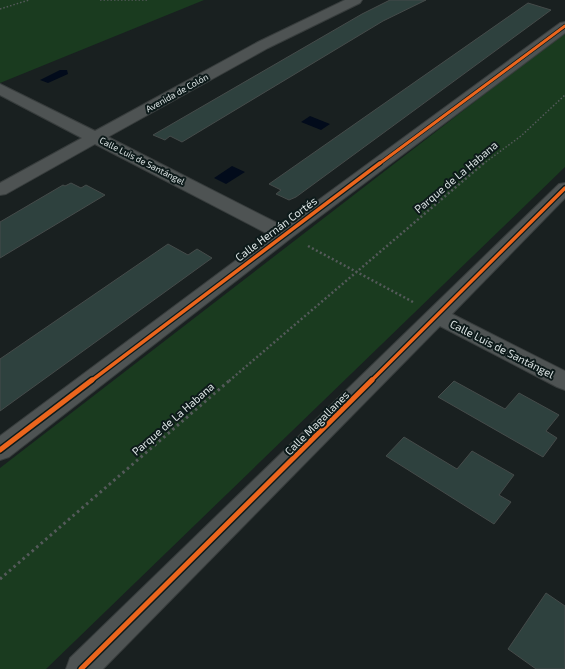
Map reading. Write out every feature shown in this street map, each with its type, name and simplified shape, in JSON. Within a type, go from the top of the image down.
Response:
[{"type":"street","name":"Avenida de Colón","points":[[0,190],[263,45],[355,0]]},
{"type":"street","name":"Calle Hernán Cortés","points":[[0,450],[284,234],[565,26]]},
{"type":"street","name":"Calle Luis de Santángel","points":[[0,89],[97,137],[284,234]]},
{"type":"street","name":"Calle Magallanes","points":[[81,669],[438,316],[565,188]]},
{"type":"street","name":"Calle Luis de Santángel","points":[[438,316],[565,381]]},
{"type":"path","points":[[0,5],[16,0]]},
{"type":"path","points":[[0,9],[29,0]]},
{"type":"path","points":[[100,0],[149,0]]},
{"type":"path","points":[[284,234],[438,316]]},
{"type":"green space","points":[[0,0],[204,0],[0,83]]},
{"type":"green space","points":[[565,32],[565,167],[46,669],[0,669],[0,468]]},
{"type":"water","points":[[60,70],[67,70],[68,74],[48,83],[40,80]]},
{"type":"water","points":[[310,116],[330,124],[321,130],[301,122]]},
{"type":"water","points":[[232,166],[245,172],[226,184],[214,178]]},
{"type":"building","points":[[390,0],[426,0],[383,21],[182,142],[170,136],[165,140],[153,135],[362,14]]},
{"type":"building","points":[[528,3],[551,10],[296,197],[289,200],[276,194],[281,190],[269,184]]},
{"type":"building","points":[[71,183],[81,188],[86,185],[105,195],[0,258],[0,222],[63,185],[65,186]]},
{"type":"building","points":[[168,244],[188,255],[197,249],[212,258],[0,411],[0,359]]},
{"type":"building","points":[[454,381],[505,409],[519,393],[559,415],[546,431],[557,438],[543,457],[438,397]]},
{"type":"building","points":[[404,437],[457,469],[472,451],[514,475],[499,495],[511,502],[494,524],[386,456]]},
{"type":"building","points":[[546,593],[565,606],[565,669],[536,669],[508,649]]},
{"type":"cycle path","points":[[0,450],[284,234],[565,26]]},
{"type":"cycle path","points":[[81,669],[565,188]]}]
